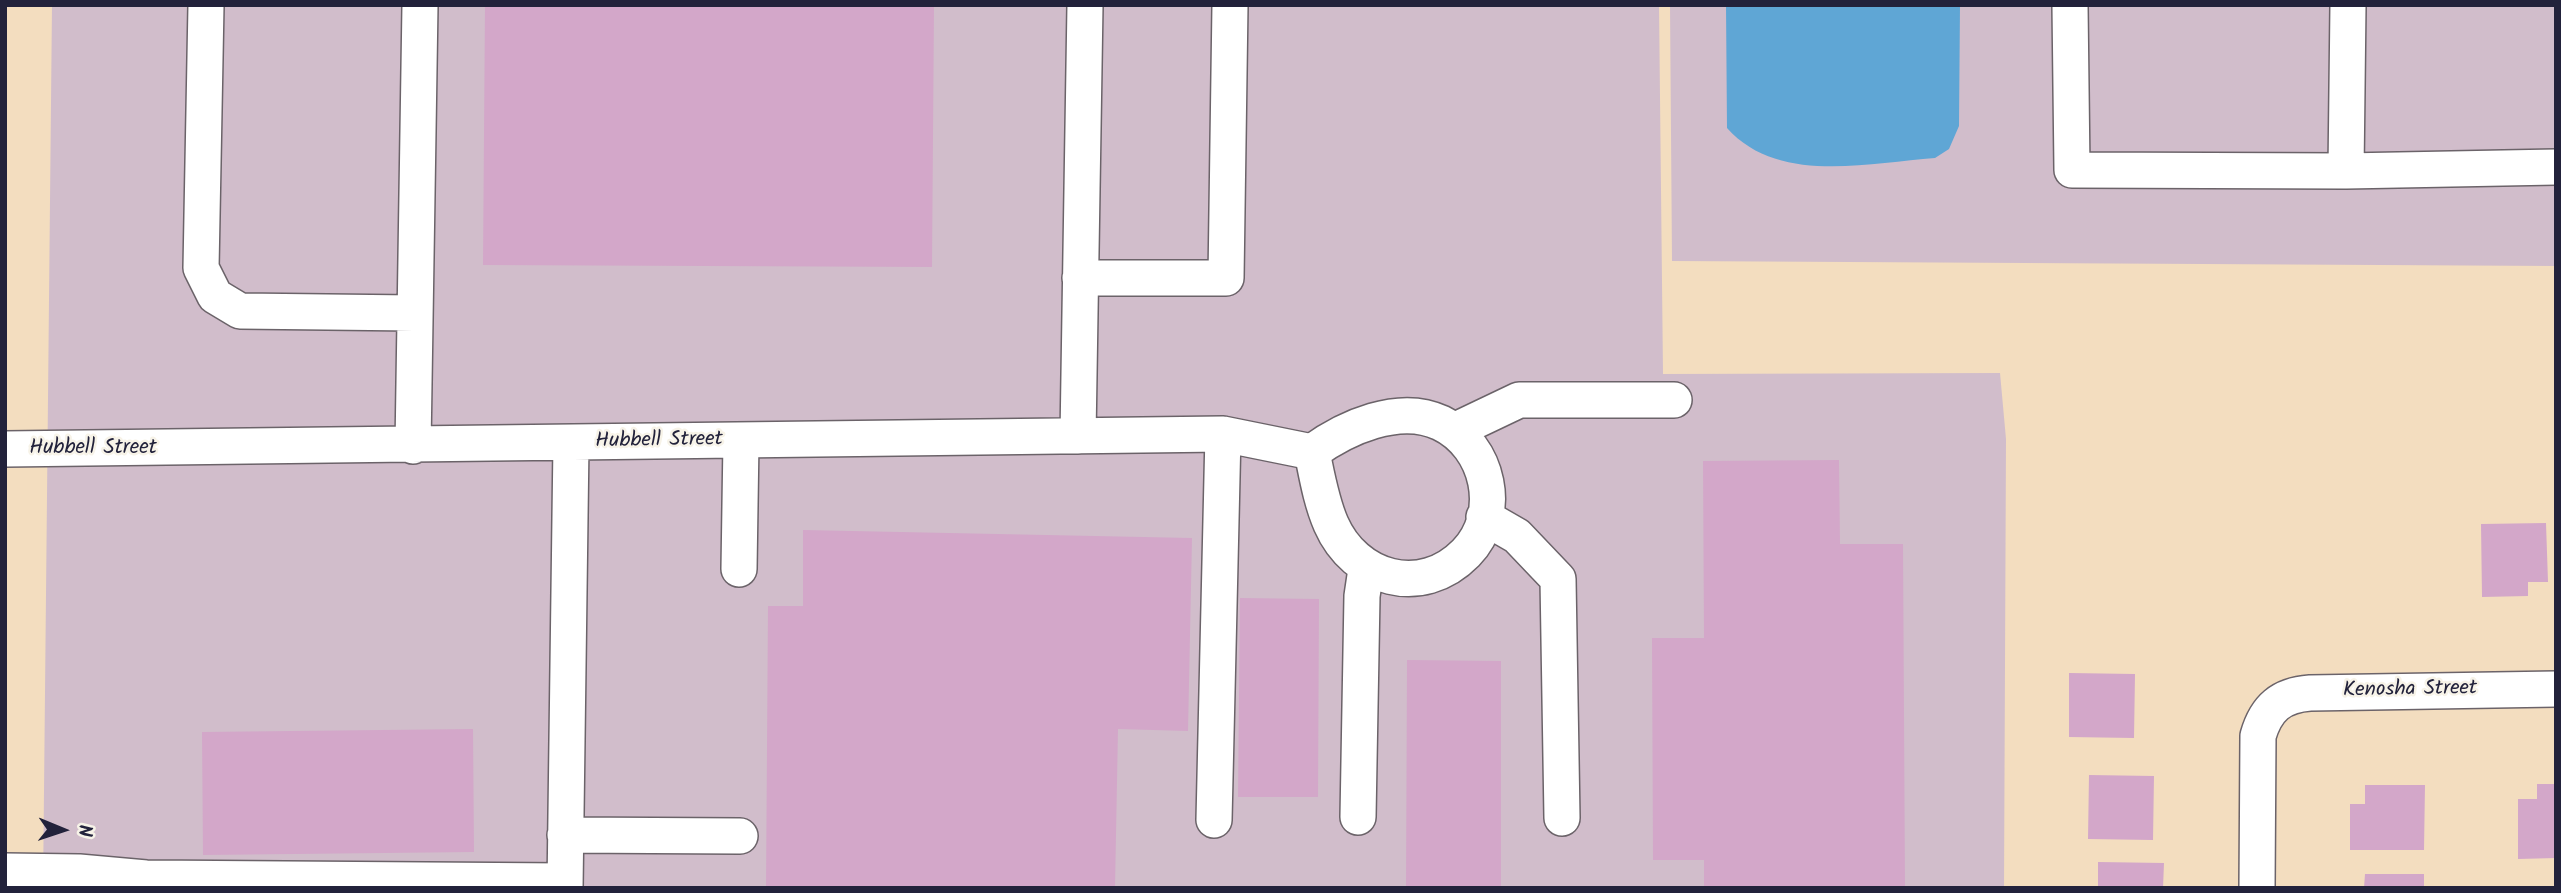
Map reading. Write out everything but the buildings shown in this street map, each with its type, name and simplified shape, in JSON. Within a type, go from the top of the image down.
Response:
[{"type":"street","points":[[206,5],[201,268],[215,296],[240,311],[414,313]]},
{"type":"street","points":[[412,446],[420,5]]},
{"type":"street","points":[[1078,436],[1085,5]]},
{"type":"street","points":[[1080,278],[1226,278],[1230,5]]},
{"type":"street","points":[[2070,5],[2072,170],[2346,171],[2556,167]]},
{"type":"street","points":[[2346,171],[2348,5]]},
{"type":"street","points":[[1456,430],[1519,400],[1674,400]]},
{"type":"street","points":[[1434,419],[1456,430],[1472,447],[1483,466],[1487,489],[1484,517],[1477,539],[1464,555],[1427,576],[1379,576],[1366,569],[1349,554],[1331,526],[1321,496],[1312,452],[1340,432],[1379,420],[1434,419]]},
{"type":"street","points":[[1214,820],[1223,434]]},
{"type":"street","name":"Hubbell Street","points":[[5,449],[1223,434],[1312,452]]},
{"type":"street","points":[[739,569],[741,441]]},
{"type":"street","points":[[5,871],[79,872],[146,878],[565,884],[571,443]]},
{"type":"street","points":[[1484,517],[1517,536],[1558,579],[1562,818]]},
{"type":"street","points":[[1358,817],[1362,596],[1366,569]]},
{"type":"street","name":"Kenosha Street","points":[[2257,888],[2258,736],[2269,710],[2281,699],[2310,693],[2556,689]]},
{"type":"street","points":[[565,835],[740,836]]},
{"type":"shaded area","points":[[52,5],[1659,5],[1663,374],[2000,373],[2006,439],[2004,888],[43,888]]},
{"type":"shaded area","points":[[1670,5],[2556,5],[2556,266],[1672,261]]},
{"type":"water","points":[[1726,5],[1960,5],[1959,126],[1949,149],[1935,158],[1825,166],[1797,164],[1771,157],[1748,146],[1727,128]]}]
